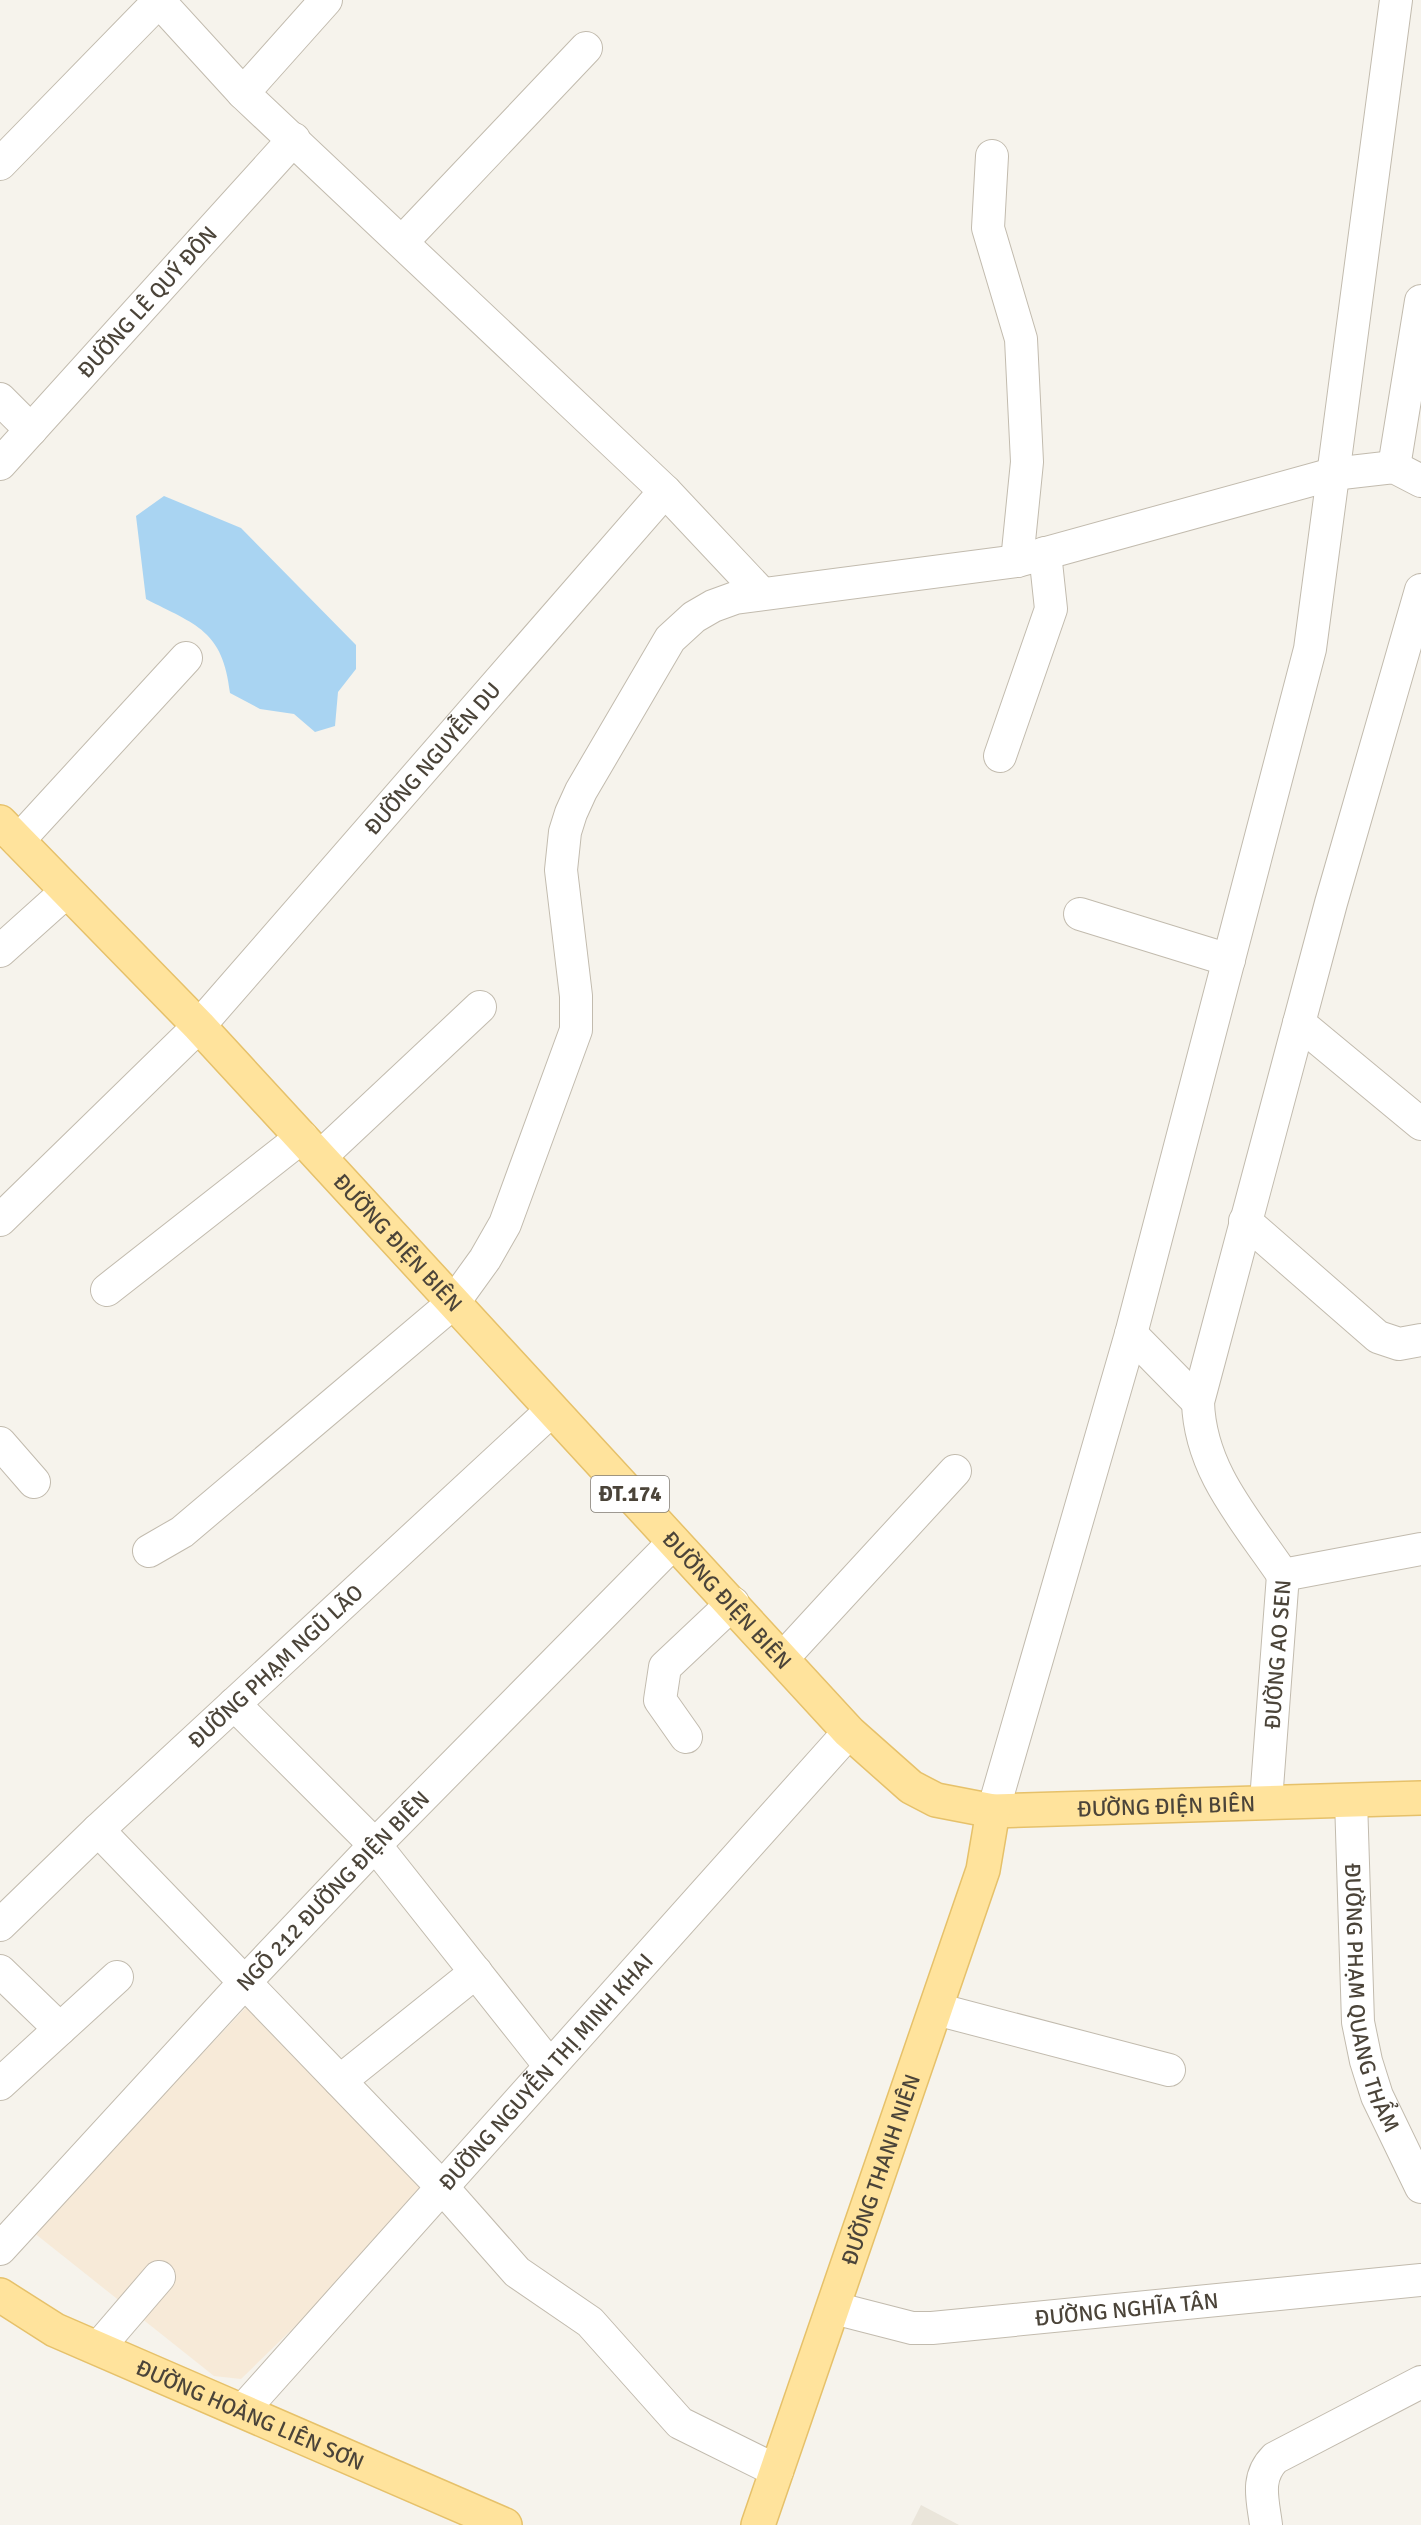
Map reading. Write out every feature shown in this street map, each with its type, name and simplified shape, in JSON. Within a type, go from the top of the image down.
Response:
[{"type":"main road","name":"ĐƯỜNG ĐIỆN BIÊN","points":[[9,832],[199,1026],[674,1542],[733,1603],[849,1732],[911,1787],[936,1800],[993,1811],[1421,1798]]},
{"type":"main road","name":"ĐƯỜNG THANH NIÊN","points":[[758,2525],[983,1870],[993,1811]]},
{"type":"main road","name":"ĐƯỜNG HOÀNG LIÊN SƠN","points":[[0,2295],[55,2330],[505,2525]]},
{"type":"street","points":[[0,164],[158,0],[243,93],[665,491],[761,593]]},
{"type":"street","points":[[243,93],[326,0]]},
{"type":"street","points":[[993,1811],[1131,1334],[1310,649],[1396,0]]},
{"type":"street","points":[[402,242],[586,48]]},
{"type":"street","name":"ĐƯỜNG LÊ QUÝ ĐÔN","points":[[0,464],[294,139]]},
{"type":"street","points":[[992,156],[988,228],[1021,339],[1031,557],[1051,609],[1000,756]]},
{"type":"street","points":[[149,1551],[183,1532],[454,1302],[485,1259],[505,1224],[573,1042],[577,1014],[576,996],[561,870],[565,832],[571,813],[586,782],[670,639],[694,617],[713,606],[761,593],[1031,557],[1333,474],[1407,474],[1421,301]]},
{"type":"street","points":[[0,399],[32,430]]},
{"type":"street","name":"ĐƯỜNG NGUYỄN DU","points":[[0,1220],[199,1026],[665,491]]},
{"type":"street","points":[[1283,1575],[1212,1469],[1200,1436],[1198,1402],[1299,1023],[1421,590]]},
{"type":"street","points":[[9,832],[186,658]]},
{"type":"street","points":[[0,951],[67,891]]},
{"type":"street","points":[[1080,914],[1229,960]]},
{"type":"street","points":[[107,1290],[311,1147],[480,1007]]},
{"type":"street","points":[[1299,1023],[1421,1124]]},
{"type":"street","points":[[1245,1221],[1378,1337],[1399,1344],[1421,1340]]},
{"type":"street","points":[[1131,1334],[1198,1402]]},
{"type":"street","name":"ĐƯỜNG PHẠM NGŨ LÃO","points":[[0,1925],[98,1830],[552,1410]]},
{"type":"street","points":[[0,1443],[34,1482]]},
{"type":"street","points":[[782,1659],[955,1472]]},
{"type":"street","name":"NGÕ 212 ĐƯỜNG ĐIỆN BIÊN","points":[[0,2249],[245,1982],[375,1845],[674,1542]]},
{"type":"street","name":"ĐƯỜNG AO SEN","points":[[1266,1801],[1283,1575],[1421,1549]]},
{"type":"street","points":[[686,1737],[660,1700],[665,1666],[733,1603]]},
{"type":"street","points":[[234,1704],[375,1845],[550,2066]]},
{"type":"street","name":"ĐƯỜNG NGUYỄN THỊ MINH KHAI","points":[[243,2410],[849,1732]]},
{"type":"street","name":"ĐƯỜNG PHẠM QUANG THẨM","points":[[1351,1800],[1358,2022],[1366,2061],[1377,2096],[1393,2134],[1421,2187]]},
{"type":"street","points":[[98,1830],[442,2187],[517,2272],[590,2322],[608,2338],[680,2423],[777,2471]]},
{"type":"street","points":[[0,1971],[60,2029]]},
{"type":"street","points":[[340,2081],[476,1972]]},
{"type":"street","points":[[0,2084],[117,1977]]},
{"type":"street","points":[[936,2009],[1169,2070]]},
{"type":"street","points":[[98,2348],[159,2277]]},
{"type":"street","name":"ĐƯỜNG NGHĨA TÂN","points":[[834,2308],[912,2328],[932,2328],[1421,2280]]},
{"type":"street","points":[[1266,2525],[1260,2484],[1266,2467],[1275,2458],[1421,2382]]},
{"type":"shaded area","points":[[253,2000],[427,2163],[428,2197],[241,2379],[214,2376],[33,2232]]},
{"type":"shaded area","points":[[921,2505],[959,2525],[911,2525]]},
{"type":"water","points":[[164,496],[241,528],[356,645],[356,669],[338,692],[335,726],[315,732],[294,714],[260,709],[230,693],[221,655],[214,642],[193,624],[146,599],[136,516]]}]
